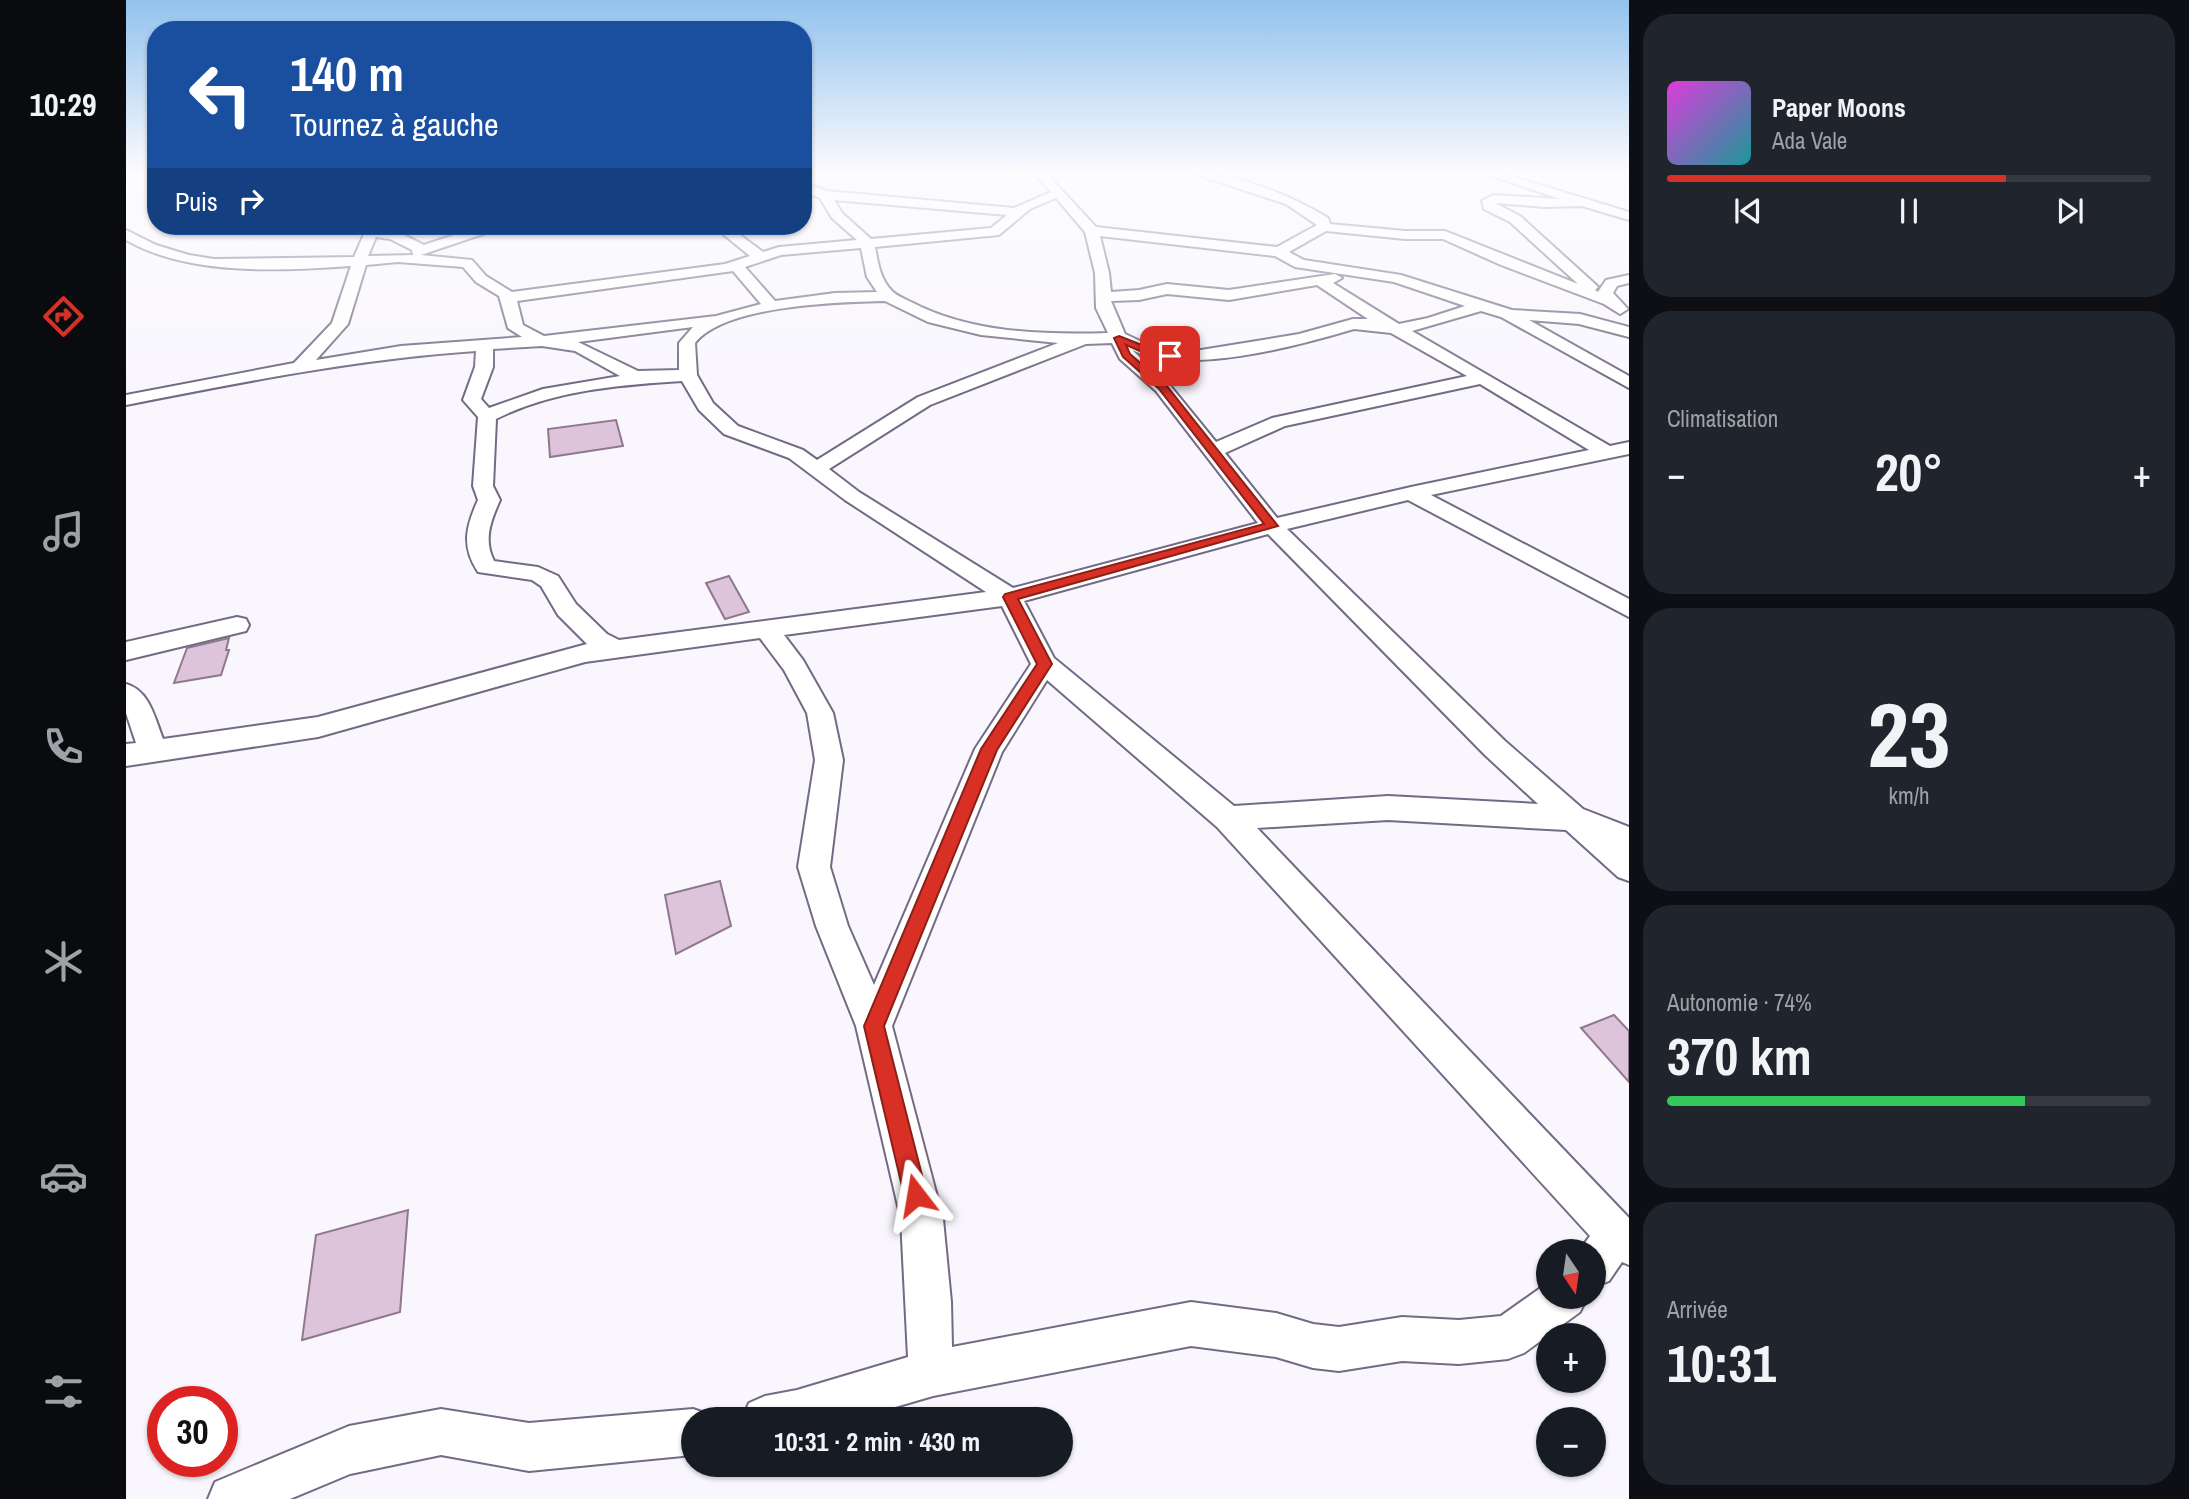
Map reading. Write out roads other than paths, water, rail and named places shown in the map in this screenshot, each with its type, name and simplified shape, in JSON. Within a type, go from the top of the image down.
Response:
[{"type":"street","points":[[144,244],[187,259],[214,263],[367,261],[398,258],[467,263],[481,279],[505,293],[516,328],[542,341],[580,347],[632,375],[643,378]]},
{"type":"street","points":[[300,367],[340,324],[367,261],[369,244]]},
{"type":"street","points":[[411,244],[425,251]]},
{"type":"street","points":[[367,261],[425,251],[444,244]]},
{"type":"street","points":[[744,244],[760,256]]},
{"type":"street","points":[[509,299],[519,294],[736,265],[779,251],[848,244]]},
{"type":"street","points":[[867,244],[874,276],[888,296],[928,317],[981,330],[1028,337],[1084,340],[1119,338],[1154,354],[1170,356],[1230,352],[1301,340],[1353,324],[1373,324],[1397,330],[1432,322],[1482,305]]},
{"type":"street","points":[[1095,244],[1105,297],[1104,308],[1126,355],[1162,387],[1272,526],[1495,748],[1629,868]]},
{"type":"street","points":[[1207,244],[1279,252],[1300,264],[1396,278],[1507,313],[1580,319],[1629,331]]},
{"type":"street","points":[[1279,252],[1293,244]]},
{"type":"street","points":[[1465,244],[1609,301]]},
{"type":"street","points":[[1543,244],[1569,270],[1629,314]]},
{"type":"street","points":[[736,265],[771,306]]},
{"type":"street","points":[[1105,297],[1139,295],[1167,289],[1229,295],[1358,274]]},
{"type":"street","points":[[1609,301],[1605,293],[1611,283],[1629,279]]},
{"type":"street","points":[[1320,281],[1397,330],[1619,450]]},
{"type":"street","points":[[126,400],[401,351],[542,341],[721,319],[771,306],[835,298],[888,296]]},
{"type":"street","points":[[1507,313],[1629,383]]},
{"type":"street","points":[[721,319],[695,333],[687,343],[688,375],[706,406],[731,430],[796,454],[852,496],[1010,597],[1045,664],[1228,818],[1613,1248]]},
{"type":"street","points":[[816,469],[923,401],[1084,340]]},
{"type":"street","points":[[485,345],[484,367],[472,400],[487,416],[483,485],[489,500],[475,536],[477,556],[486,567],[538,574],[550,581],[567,609],[598,640],[617,649]]},
{"type":"street","points":[[487,416],[508,404],[538,394],[643,378],[688,375]]},
{"type":"street","points":[[1213,451],[1279,422],[1482,378]]},
{"type":"street","points":[[126,755],[318,727],[585,653],[1010,597],[1272,526],[1411,493],[1619,450]]},
{"type":"street","points":[[1411,493],[1629,609]]},
{"type":"street","points":[[126,650],[237,625]]},
{"type":"street","points":[[766,629],[794,666],[820,713],[829,760],[814,867],[832,926],[874,1026],[922,1219],[929,1302],[928,1337],[933,1373]]},
{"type":"street","points":[[874,1026],[989,749],[1045,664]]},
{"type":"street","points":[[126,693],[137,706],[153,751]]},
{"type":"street","points":[[1228,818],[1388,807],[1574,818],[1629,839]]},
{"type":"street","points":[[809,1407],[933,1373],[1191,1324],[1276,1335],[1312,1346],[1339,1349],[1376,1341],[1402,1339],[1458,1342],[1508,1337],[1548,1309]]},
{"type":"street","points":[[232,1499],[349,1450],[441,1432],[529,1447],[681,1433]]}]
